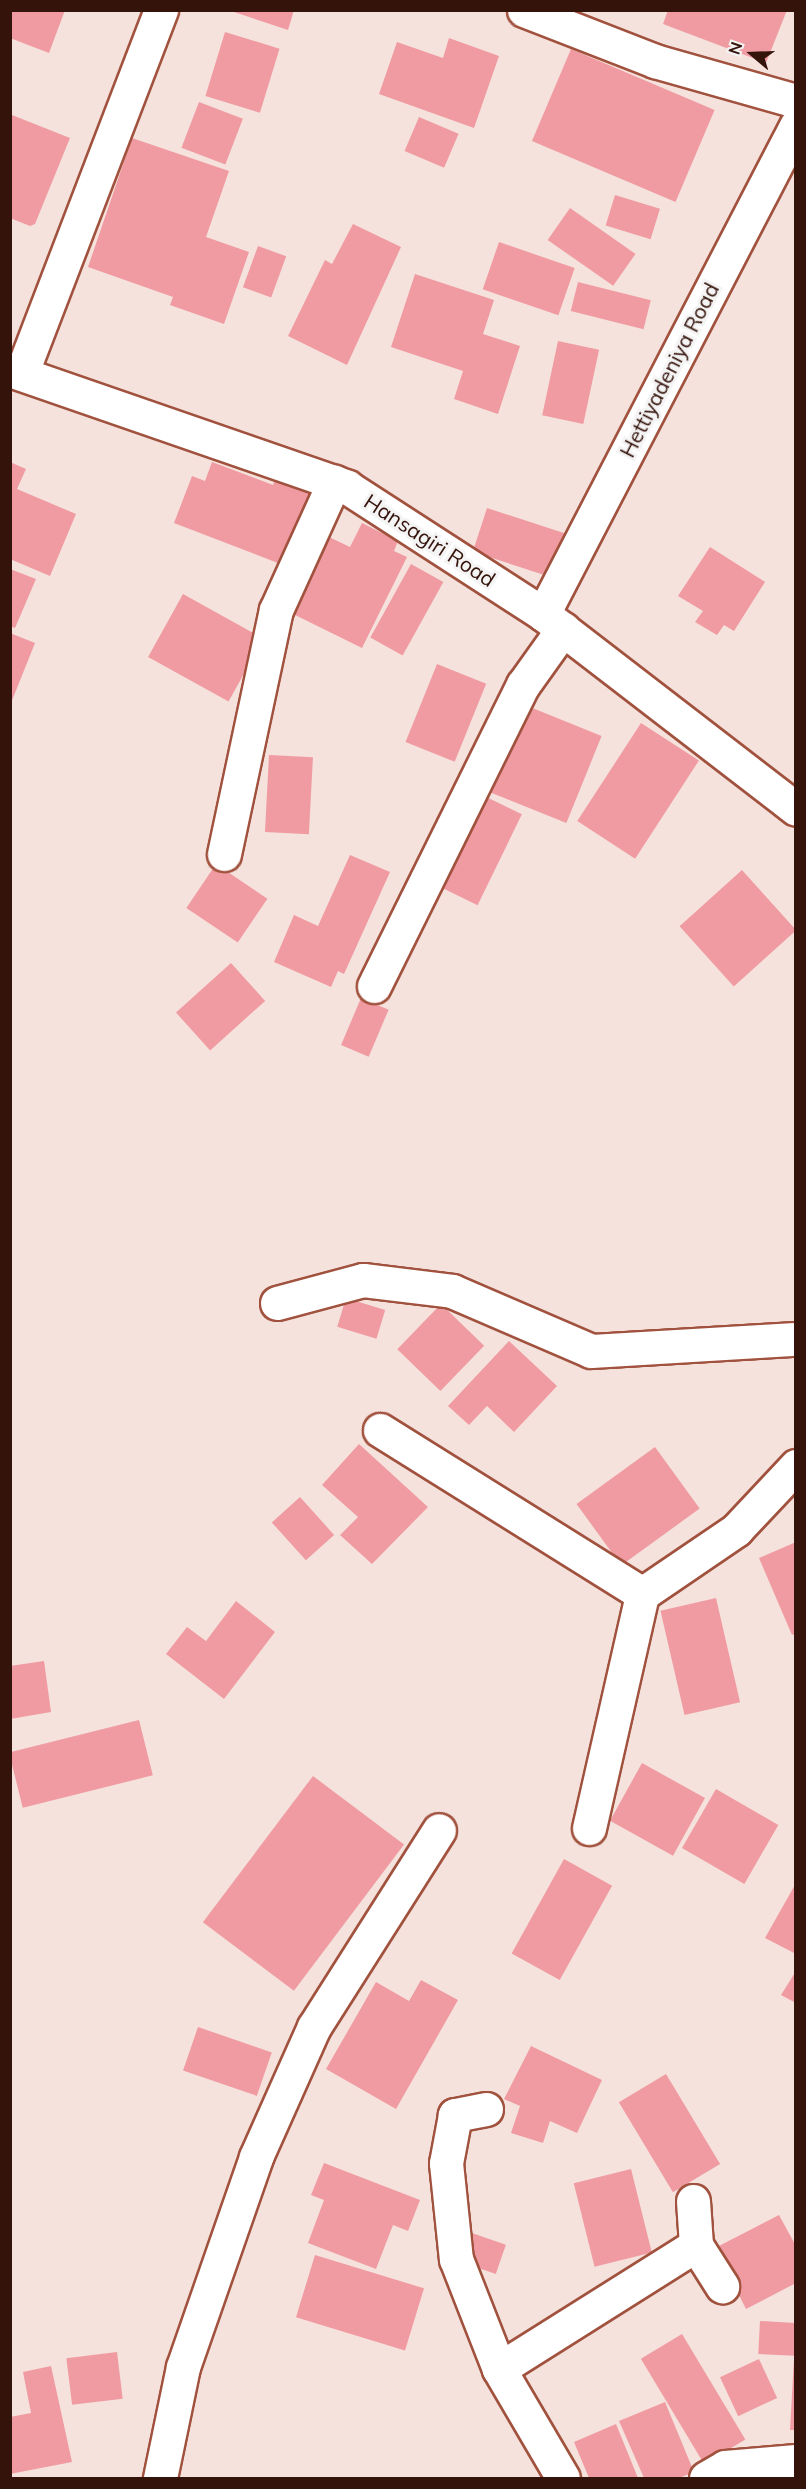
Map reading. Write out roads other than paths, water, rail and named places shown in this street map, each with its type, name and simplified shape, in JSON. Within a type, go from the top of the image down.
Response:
[{"type":"street","points":[[16,371],[161,10]]},
{"type":"street","points":[[524,10],[655,61],[795,101]]},
{"type":"street","name":"Hettiyadeniya Road","points":[[374,986],[523,686],[795,126]]},
{"type":"street","name":"Hansagiri Road","points":[[16,371],[334,482],[553,621],[795,809]]},
{"type":"street","points":[[224,854],[276,610],[334,482]]},
{"type":"street","points":[[277,1303],[363,1280],[452,1291],[591,1351],[795,1339]]},
{"type":"street","points":[[380,1430],[642,1594]]},
{"type":"street","points":[[590,1828],[642,1594],[736,1530],[795,1466]]},
{"type":"street","points":[[160,2478],[183,2367],[256,2157],[314,2027],[439,1830]]},
{"type":"street","points":[[486,2109],[455,2115],[446,2163],[456,2259],[499,2369],[563,2478]]},
{"type":"street","points":[[693,2201],[696,2245],[722,2286]]},
{"type":"street","points":[[499,2369],[696,2245]]},
{"type":"street","points":[[706,2478],[725,2467],[795,2461]]}]
